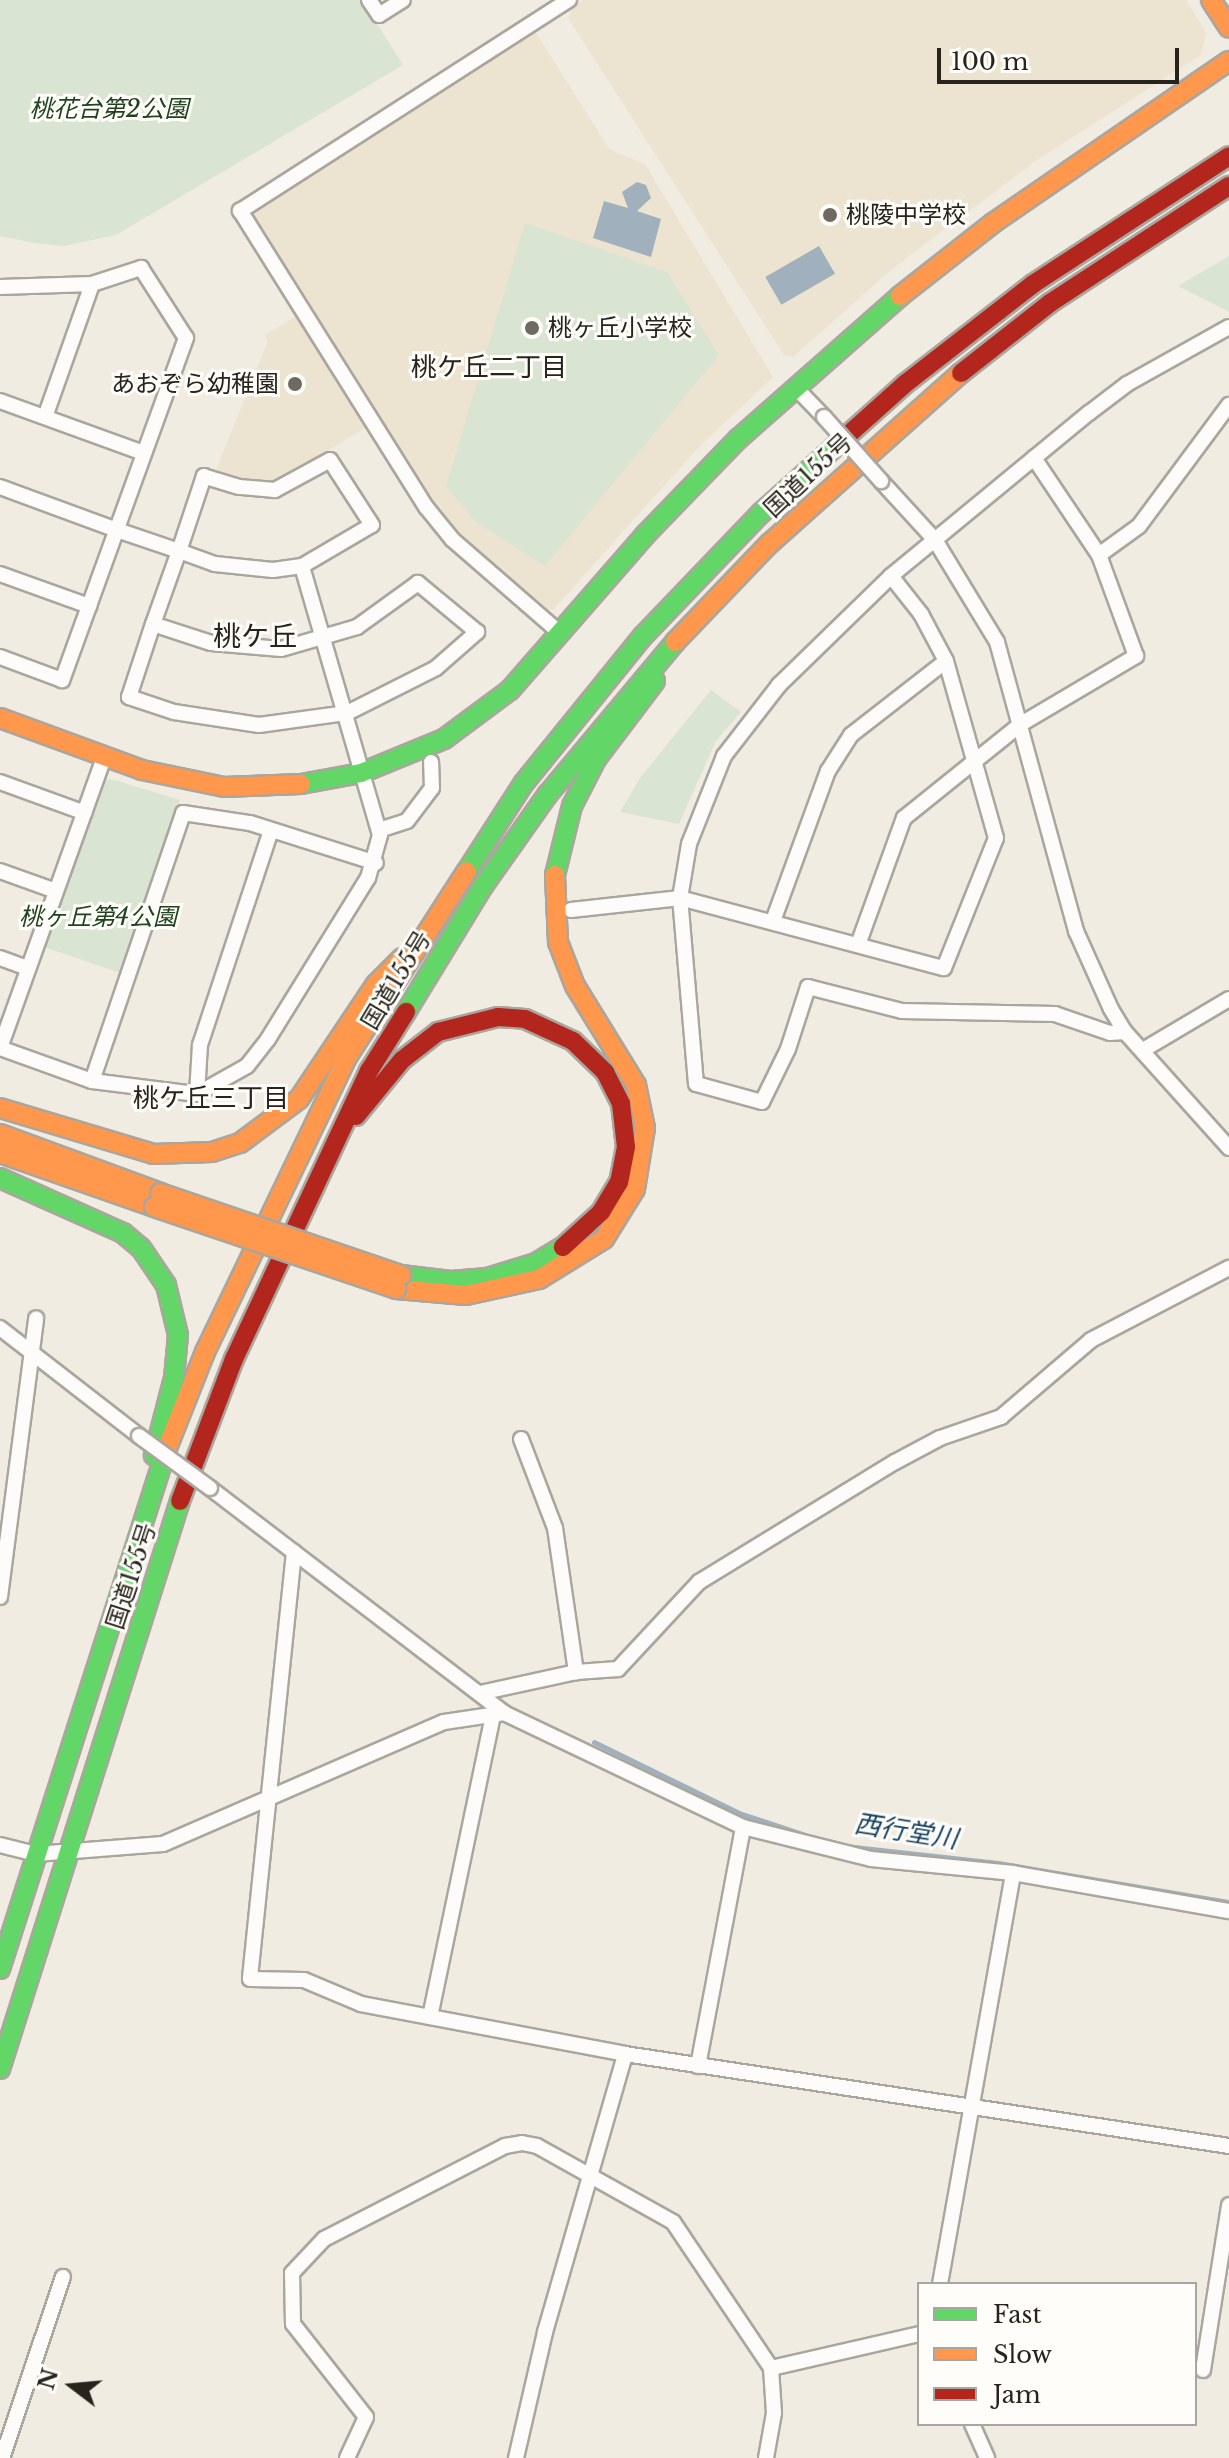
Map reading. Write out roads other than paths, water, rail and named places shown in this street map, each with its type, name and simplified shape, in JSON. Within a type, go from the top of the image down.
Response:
[{"type":"main road","points":[[1211,0],[1229,28]]},
{"type":"main road","points":[[0,718],[104,757],[224,787],[289,787],[361,773],[420,751],[464,727],[510,690],[645,535],[796,388],[993,223],[1229,61]]},
{"type":"main road","name":"国道155号","points":[[0,1969],[168,1445],[205,1352],[301,1143],[415,945],[523,784],[643,636],[761,513],[906,383],[1033,284],[1229,156]]},
{"type":"main road","name":"国道155号","points":[[0,2069],[192,1464],[319,1170],[425,977],[539,807],[660,658],[769,544],[919,406],[1038,313],[1229,186]]},
{"type":"main road","points":[[0,1153],[157,1200],[399,1282],[466,1295],[539,1279],[591,1251],[627,1208],[644,1149],[642,1107],[624,1060],[575,986],[558,942],[553,899],[557,855],[572,806],[596,759],[769,544]]},
{"type":"main road","points":[[0,1108],[153,1154],[212,1152],[240,1143],[299,1099],[376,984],[415,945]]},
{"type":"main road","points":[[319,1170],[402,1060],[438,1032],[498,1017],[525,1019],[573,1041],[605,1072],[624,1118],[625,1165],[611,1198],[581,1234],[536,1263],[487,1278],[399,1282]]},
{"type":"main road","points":[[0,1134],[157,1200]]},
{"type":"main road","points":[[0,1178],[123,1233],[155,1265],[174,1304],[174,1378],[106,1635]]},
{"type":"street","points":[[369,0],[379,15],[403,0]]},
{"type":"street","points":[[560,633],[452,539],[426,507],[240,211],[569,0]]},
{"type":"street","points":[[0,287],[92,284],[141,268],[186,338],[62,680],[0,657]]},
{"type":"street","points":[[45,417],[92,284]]},
{"type":"street","points":[[1125,1032],[1110,1033],[1055,1014],[902,1011],[808,987],[788,1049],[762,1102],[696,1084],[680,898],[689,844],[724,756],[779,685],[891,576],[1127,384],[1229,327]]},
{"type":"street","points":[[796,388],[935,540],[997,642],[1076,931],[1125,1032],[1229,1148]]},
{"type":"street","points":[[0,401],[144,453]]},
{"type":"street","points":[[1099,555],[1139,526],[1229,405]]},
{"type":"street","points":[[859,942],[904,818],[1021,724],[1136,656],[1099,555],[1034,458]]},
{"type":"street","points":[[0,487],[117,530],[179,551],[243,570],[302,566],[372,525],[330,460],[275,490],[257,491],[204,476],[179,551],[153,624],[129,697],[225,724],[291,723],[347,713],[436,668],[477,632],[418,583],[390,607],[324,640],[281,649],[236,647],[153,624]]},
{"type":"street","points":[[104,757],[0,1048],[92,1081],[197,1094],[247,1066],[268,1039],[376,863],[379,830],[302,566]]},
{"type":"street","points":[[0,574],[89,606]]},
{"type":"street","points":[[571,910],[680,898],[859,942],[944,968],[996,838],[977,758],[946,661],[921,614],[891,576]]},
{"type":"street","points":[[773,921],[828,771],[851,735],[946,661]]},
{"type":"street","points":[[379,830],[407,821],[432,788],[431,762]]},
{"type":"street","points":[[0,782],[85,813]]},
{"type":"street","points":[[92,1081],[183,813],[271,830],[376,863]]},
{"type":"street","points":[[197,1094],[200,1045],[271,830]]},
{"type":"street","points":[[0,871],[56,891]]},
{"type":"street","points":[[0,958],[28,968]]},
{"type":"street","points":[[1143,1050],[1229,999]]},
{"type":"street","points":[[480,1693],[576,1672],[618,1669],[699,1582],[895,1462],[940,1438],[1001,1417],[1091,1340],[1229,1268]]},
{"type":"street","points":[[0,1597],[36,1318]]},
{"type":"street","points":[[0,1328],[480,1693],[499,1714],[743,1827],[871,1859],[1013,1873],[1229,1911]]},
{"type":"street","points":[[521,1439],[555,1528],[576,1672]]},
{"type":"street","points":[[294,1552],[250,1979],[304,1980],[361,2004],[625,2054],[1229,2146]]},
{"type":"street","points":[[0,1845],[36,1854],[163,1844],[269,1801],[444,1722],[499,1714]]},
{"type":"street","points":[[430,2017],[499,1714]]},
{"type":"street","points":[[698,2066],[743,1827]]},
{"type":"street","points":[[940,2282],[1013,1873]]},
{"type":"street","points":[[516,2458],[625,2054]]},
{"type":"street","points":[[347,2458],[366,2417],[293,2324],[292,2273],[300,2260],[324,2239],[505,2146],[537,2146],[673,2222],[771,2368],[774,2413],[766,2458]]},
{"type":"street","points":[[1203,2370],[1229,2205]]},
{"type":"street","points":[[2,2458],[63,2277]]},
{"type":"street","points":[[771,2368],[917,2334]]},
{"type":"street","points":[[973,2426],[987,2458]]},
{"type":"water","points":[[637,182],[646,185],[651,198],[637,211],[661,219],[651,257],[593,238],[604,201],[628,208],[622,192]]},
{"type":"water","points":[[819,246],[835,274],[781,305],[765,277]]},
{"type":"waterway","name":"西行堂川","points":[[594,1742],[739,1813],[805,1835]]},
{"type":"waterway","name":"西行堂川","points":[[845,1846],[998,1863],[1229,1902]]},
{"type":"place","name":"桃陵中学校","points":[[830,215]]},
{"type":"place","name":"桃ヶ丘小学校","points":[[532,328]]},
{"type":"place","name":"あおぞら幼稚園","points":[[295,384]]},
{"type":"district","name":"桃ケ丘二丁目","points":[[489,368]]},
{"type":"district","name":"桃ケ丘","points":[[255,637]]},
{"type":"district","name":"桃ケ丘三丁目","points":[[211,1099]]},
{"type":"park label","name":"桃花台第2公園","points":[[109,109]]},
{"type":"park label","name":"桃ヶ丘第4公園","points":[[98,917]]}]
